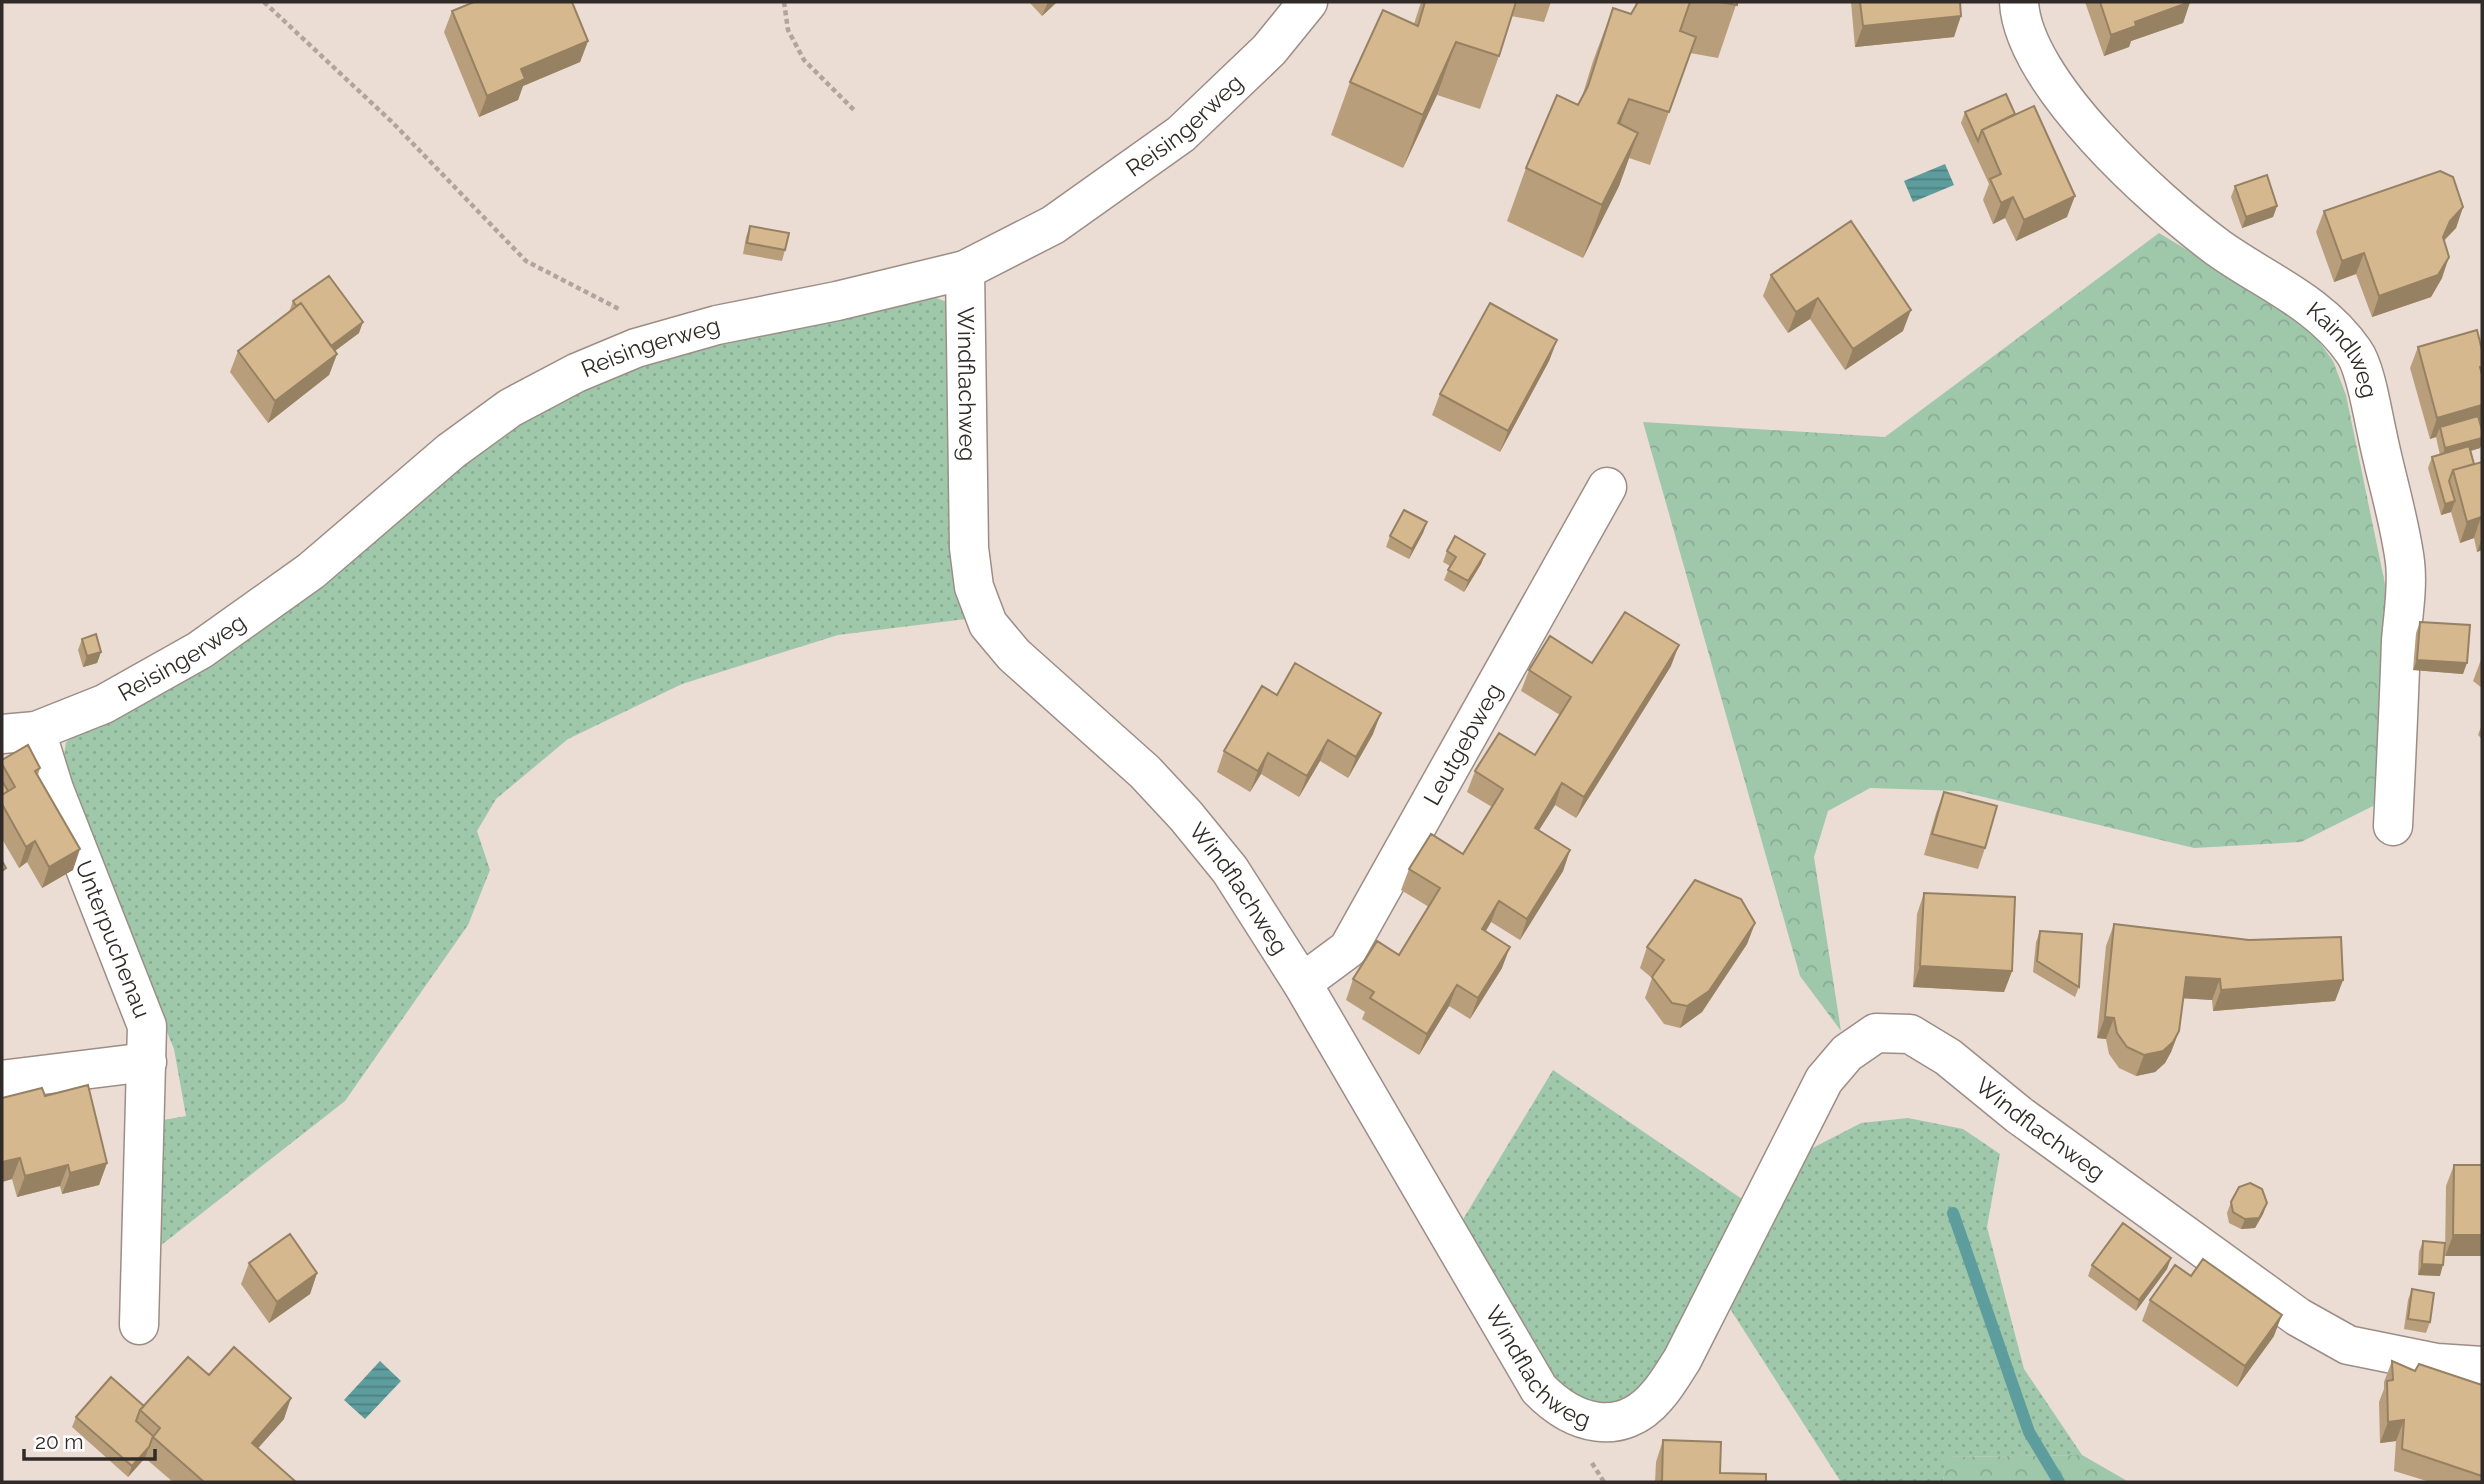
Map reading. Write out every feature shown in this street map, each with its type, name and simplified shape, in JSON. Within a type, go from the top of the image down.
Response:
[{"type":"street","name":"Reisingerweg","points":[[19,732],[104,704],[200,650],[311,571],[451,451],[510,408],[576,373],[636,348],[718,325],[837,301],[965,270],[1053,225],[1181,134],[1269,50],[1308,2]]},
{"type":"street","name":"Kaindlweg","points":[[2019,2],[2020,17],[2041,65],[2067,104],[2126,167],[2171,210],[2219,248],[2306,302],[2335,328],[2356,354],[2368,392],[2405,564],[2393,826]]},
{"type":"street","name":"Windflachweg","points":[[965,270],[969,548],[974,587],[988,624],[1014,655],[1145,772],[1186,816],[1230,870],[1302,983],[1539,1388],[1555,1406],[1586,1421],[1615,1423],[1640,1412],[1657,1397],[1682,1360],[1824,1080],[1847,1053],[1876,1033],[1910,1034],[1948,1057],[2019,1115],[2192,1241],[2298,1317],[2348,1345],[2437,1363],[2482,1366]]},
{"type":"street","name":"Leutgebweg","points":[[1302,983],[1348,949],[1607,487]]},
{"type":"street","name":"Unterpuchenau","points":[[19,732],[54,789],[147,1026],[139,1325]]},
{"type":"street","points":[[2,1080],[147,1062]]},
{"type":"path","points":[[264,2],[392,122],[526,261],[594,298],[628,312]]},
{"type":"path","points":[[784,2],[788,30],[804,60],[855,111]]},
{"type":"green space","points":[[2159,233],[2232,277],[2313,333],[2333,361],[2346,395],[2386,589],[2389,635],[2384,775],[2373,806],[2301,842],[2194,848],[1959,791],[1870,788],[1828,811],[1814,857],[1841,1031],[1800,976],[1643,422],[1885,437]]},
{"type":"green space","points":[[931,296],[947,302],[966,619],[838,635],[682,684],[568,739],[496,799],[477,831],[490,870],[468,925],[345,1101],[160,1246],[163,1120],[186,1116],[174,1049],[67,787],[63,761],[66,742],[396,513],[547,401],[696,343]]},
{"type":"green space","points":[[1553,1070],[1745,1201],[1670,1348],[1646,1385],[1621,1403],[1597,1409],[1558,1391],[1459,1226]]},
{"type":"green space","points":[[1908,1118],[1963,1129],[2000,1154],[1987,1227],[2024,1369],[2082,1455],[1947,1457],[1943,1482],[1841,1482],[1727,1304],[1803,1153],[1861,1123]]},
{"type":"green space","points":[[2082,1455],[2129,1482],[1943,1482],[1946,1457]]},
{"type":"water","points":[[1945,164],[1954,185],[1913,202],[1904,181]]},
{"type":"water","points":[[380,1361],[401,1381],[365,1419],[344,1400]]},
{"type":"building","points":[[474,2],[572,2],[588,41],[521,69],[525,79],[487,96],[452,11]]},
{"type":"building","points":[[1425,2],[1516,2],[1499,56],[1456,42],[1423,115],[1350,82],[1383,10],[1418,26]]},
{"type":"building","points":[[1638,2],[1690,2],[1680,31],[1696,37],[1669,112],[1629,99],[1618,123],[1638,133],[1602,205],[1526,168],[1557,95],[1578,105],[1588,86],[1613,8],[1631,14]]},
{"type":"building","points":[[1860,2],[1960,2],[1961,16],[1863,26]]},
{"type":"building","points":[[2100,2],[2190,2],[2135,22],[2136,26],[2111,35]]},
{"type":"building","points":[[2006,94],[2015,114],[1982,130],[1978,141],[1965,112]]},
{"type":"building","points":[[2034,106],[2075,196],[2024,220],[2013,197],[2001,203],[1990,179],[2001,174],[1982,130]]},
{"type":"building","points":[[2440,171],[2453,177],[2463,207],[2450,221],[2443,237],[2449,257],[2438,275],[2379,296],[2364,253],[2342,261],[2324,211]]},
{"type":"building","points":[[2267,175],[2277,206],[2246,217],[2235,186]]},
{"type":"building","points":[[1851,221],[1911,310],[1853,349],[1818,298],[1796,312],[1771,275]]},
{"type":"building","points":[[750,226],[789,233],[785,250],[747,243]]},
{"type":"building","points":[[329,276],[363,322],[331,346],[301,303],[296,306],[293,301]]},
{"type":"building","points":[[301,303],[337,354],[275,401],[238,351]]},
{"type":"building","points":[[1490,303],[1557,340],[1508,431],[1440,394]]},
{"type":"building","points":[[2477,330],[2482,350],[2482,405],[2437,418],[2418,347]]},
{"type":"building","points":[[2478,416],[2482,438],[2445,448],[2440,427]]},
{"type":"building","points":[[2469,446],[2474,464],[2453,470],[2449,481],[2455,501],[2445,504],[2432,457]]},
{"type":"building","points":[[2482,462],[2482,521],[2481,517],[2467,522],[2453,470]]},
{"type":"building","points":[[1404,510],[1427,522],[1412,549],[1390,536]]},
{"type":"building","points":[[1455,536],[1485,554],[1468,581],[1448,570],[1456,557],[1447,551]]},
{"type":"building","points":[[1625,612],[1679,645],[1584,797],[1562,783],[1535,828],[1570,850],[1527,919],[1499,901],[1482,929],[1510,947],[1478,998],[1457,985],[1427,1034],[1370,998],[1374,992],[1353,979],[1377,941],[1399,955],[1440,888],[1409,869],[1431,834],[1463,854],[1503,789],[1475,771],[1499,733],[1535,755],[1571,697],[1529,670],[1550,636],[1592,663]]},
{"type":"building","points":[[2420,622],[2470,625],[2467,663],[2417,660]]},
{"type":"building","points":[[96,634],[101,652],[87,656],[82,639]]},
{"type":"building","points":[[1295,663],[1381,713],[1356,757],[1328,740],[1307,776],[1268,753],[1258,771],[1224,751],[1262,686],[1277,695]]},
{"type":"building","points":[[28,745],[40,768],[35,771],[80,849],[49,867],[35,841],[26,847],[2,804],[2,795],[15,787],[2,760]]},
{"type":"building","points":[[2,781],[8,791],[2,795]]},
{"type":"building","points":[[1944,792],[1997,806],[1985,848],[1932,834]]},
{"type":"building","points":[[1695,880],[1741,899],[1755,923],[1709,991],[1687,1006],[1672,1003],[1652,977],[1664,960],[1647,947]]},
{"type":"building","points":[[1924,893],[2015,897],[2012,971],[1920,966]]},
{"type":"building","points":[[2114,924],[2249,940],[2341,937],[2343,980],[2221,990],[2220,979],[2186,977],[2179,1031],[2173,1042],[2163,1051],[2144,1055],[2127,1047],[2117,1033],[2114,1018],[2105,1017]]},
{"type":"building","points":[[2040,931],[2082,934],[2079,987],[2037,961]]},
{"type":"building","points":[[88,1085],[107,1163],[70,1173],[68,1165],[25,1176],[20,1158],[2,1162],[2,1098],[42,1088],[45,1096]]},
{"type":"building","points":[[2454,1165],[2482,1165],[2482,1235],[2453,1235]]},
{"type":"building","points":[[2250,1183],[2262,1189],[2267,1203],[2259,1218],[2245,1219],[2233,1212],[2231,1202],[2239,1187]]},
{"type":"building","points":[[2123,1223],[2171,1258],[2139,1300],[2092,1265]]},
{"type":"building","points":[[290,1234],[317,1273],[277,1302],[249,1263]]},
{"type":"building","points":[[2423,1241],[2445,1243],[2443,1265],[2422,1264]]},
{"type":"building","points":[[2203,1259],[2282,1315],[2245,1366],[2150,1300],[2175,1265],[2191,1276]]},
{"type":"building","points":[[2412,1289],[2434,1293],[2430,1322],[2408,1319]]},
{"type":"building","points":[[234,1347],[291,1398],[252,1443],[296,1482],[204,1482],[153,1437],[160,1428],[140,1410],[188,1357],[209,1375]]},
{"type":"building","points":[[2392,1361],[2415,1371],[2419,1364],[2482,1385],[2482,1476],[2402,1449],[2404,1420],[2388,1422],[2387,1381],[2393,1380]]},
{"type":"building","points":[[111,1377],[144,1406],[136,1421],[153,1436],[149,1447],[132,1466],[76,1417]]},
{"type":"building","points":[[1663,1440],[1721,1442],[1720,1473],[1766,1474],[1766,1482],[1662,1482]]},
{"type":"waterway","points":[[1953,1213],[2029,1432],[2059,1482]]}]
